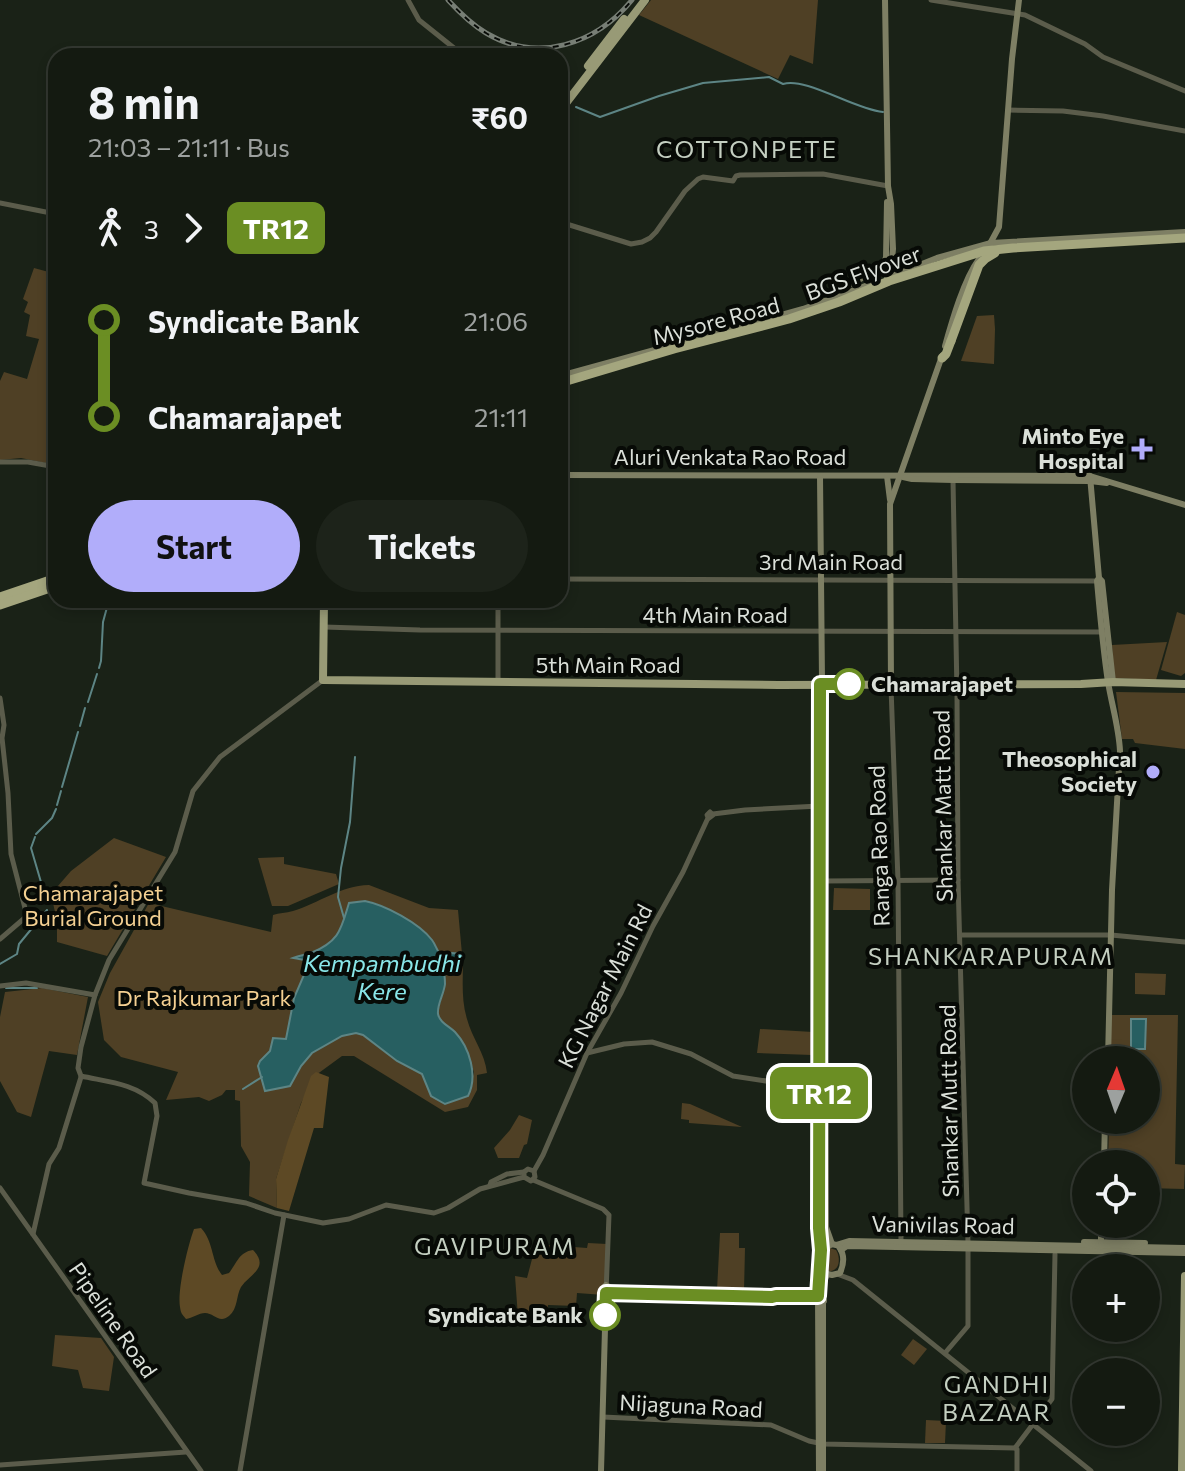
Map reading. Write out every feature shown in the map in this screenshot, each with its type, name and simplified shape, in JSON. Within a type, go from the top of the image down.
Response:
[{"type":"highway","name":"BGS Flyover","points":[[568,379],[791,315],[919,267],[983,247],[1005,243],[1185,236]]},
{"type":"highway","name":"BGS Flyover","points":[[568,379],[789,319],[900,278],[1005,245],[1185,236]]},
{"type":"highway","points":[[942,358],[979,265],[1005,245]]},
{"type":"highway","points":[[0,597],[48,581]]},
{"type":"highway","points":[[0,605],[48,589]]},
{"type":"main road","points":[[568,93],[606,41],[642,0]]},
{"type":"main road","points":[[568,100],[642,0]]},
{"type":"main road","points":[[885,0],[888,202],[891,204],[893,249],[890,280]]},
{"type":"main road","points":[[890,504],[974,266],[999,227],[1019,0]]},
{"type":"main road","name":"BGS Flyover","points":[[838,298],[838,292],[879,269],[884,263],[888,202]]},
{"type":"main road","points":[[970,253],[991,243],[1005,245],[999,227]]},
{"type":"main road","points":[[890,280],[924,263],[970,253],[1185,236]]},
{"type":"main road","points":[[970,253],[974,266]]},
{"type":"main road","name":"Mysore Road","points":[[568,379],[890,280]]},
{"type":"main road","name":"Mysore Road","points":[[568,379],[787,321],[890,280]]},
{"type":"main road","name":"Aluri Venkata Rao Road","points":[[568,475],[912,474],[1090,478],[1185,507]]},
{"type":"main road","points":[[819,1470],[820,476]]},
{"type":"main road","points":[[887,476],[890,504],[891,686]]},
{"type":"main road","name":"Aluri Venkata Rao Road","points":[[899,476],[953,480],[1090,478]]},
{"type":"main road","points":[[1090,478],[1108,684],[1120,751],[1108,1046]]},
{"type":"main road","points":[[323,680],[324,608]]},
{"type":"main road","name":"5th Main Road","points":[[323,680],[1185,686]]},
{"type":"main road","points":[[819,1266],[827,1274],[837,1274],[843,1262],[826,1227],[820,684]]},
{"type":"main road","points":[[1102,1238],[1103,1246]]},
{"type":"main road","name":"Vanivilas Road","points":[[837,1246],[849,1241],[1052,1250]]},
{"type":"main road","points":[[1054,1242],[1185,1251],[1052,1250],[1054,1242]]},
{"type":"main road","points":[[821,1250],[837,1246]]},
{"type":"main road","name":"Vanivilas Road","points":[[837,1246],[968,1246]]},
{"type":"main road","points":[[821,1298],[827,1274]]},
{"type":"main road","points":[[1180,1471],[1185,1276]]},
{"type":"main road","points":[[601,1471],[606,1289],[617,1292],[821,1298]]},
{"type":"street","points":[[408,0],[419,20],[454,48]]},
{"type":"street","points":[[931,0],[1025,15],[1085,44],[1103,57],[1185,91]]},
{"type":"street","points":[[1008,110],[1063,111],[1185,131]]},
{"type":"street","points":[[568,224],[631,244],[642,242],[662,225],[691,184],[703,177],[733,181],[740,175],[823,174],[888,186]]},
{"type":"street","points":[[0,203],[48,212]]},
{"type":"street","points":[[0,462],[48,465]]},
{"type":"street","name":"Shankar Matt Road","points":[[953,480],[961,935]]},
{"type":"street","name":"3rd Main Road","points":[[568,579],[1099,580]]},
{"type":"street","points":[[498,608],[498,682]]},
{"type":"street","name":"4th Main Road","points":[[324,627],[1104,632]]},
{"type":"street","points":[[33,1235],[49,1164],[59,1148],[81,1076],[78,1068],[81,1047],[95,995],[109,960],[175,852],[193,791],[220,757],[323,680]]},
{"type":"street","name":"Ranga Rao Road","points":[[891,686],[898,881],[901,1243]]},
{"type":"street","points":[[0,698],[11,854],[27,916],[0,939]]},
{"type":"street","name":"KG Nagar Main Rd","points":[[534,1171],[587,1053],[711,816],[745,810],[819,806]]},
{"type":"street","points":[[821,881],[958,880]]},
{"type":"street","points":[[961,935],[1111,935],[1185,942]]},
{"type":"street","name":"Shankar Mutt Road","points":[[945,1353],[968,1326],[961,935]]},
{"type":"street","points":[[0,986],[26,983],[95,995]]},
{"type":"street","points":[[587,1053],[624,1044],[652,1042],[691,1054],[733,1076],[819,1089]]},
{"type":"street","points":[[81,1076],[127,1086],[155,1103],[157,1116],[144,1183],[246,1203],[284,1215],[323,1223],[334,1222],[386,1205],[434,1213],[507,1174],[524,1175]]},
{"type":"street","points":[[524,1175],[528,1169],[534,1171],[533,1180]]},
{"type":"street","points":[[524,1175],[528,1181],[533,1180],[603,1209],[609,1215],[606,1289]]},
{"type":"street","name":"Pipeline Road","points":[[0,1188],[201,1471]]},
{"type":"street","points":[[240,1471],[284,1215]]},
{"type":"street","points":[[1017,1471],[1015,1448],[1052,1399],[1052,1250]]},
{"type":"street","points":[[843,1262],[853,1280]]},
{"type":"street","points":[[837,1274],[853,1280],[1091,1471]]},
{"type":"street","name":"Nijaguna Road","points":[[603,1417],[771,1425],[821,1444],[1015,1448]]},
{"type":"street","points":[[0,1465],[14,1467],[187,1452]]},
{"type":"green space","points":[[651,0],[818,0],[813,64],[790,55],[778,79],[639,15]]},
{"type":"green space","points":[[34,268],[48,272],[48,463],[21,458],[0,460],[0,381],[4,372],[27,379],[39,339],[26,336],[30,315],[24,312],[28,302],[23,299]]},
{"type":"green space","points":[[994,315],[994,364],[961,361],[977,316]]},
{"type":"green space","points":[[1177,612],[1185,615],[1185,673],[1181,676],[1161,670]]},
{"type":"green space","points":[[1167,642],[1156,680],[1114,678],[1112,645]]},
{"type":"green space","points":[[1116,692],[1185,693],[1185,749],[1122,739]]},
{"type":"green space","name":"Chamarajapet Burial Ground","points":[[114,838],[166,857],[107,956],[57,942],[57,921],[51,894],[71,871]]},
{"type":"green space","points":[[284,857],[284,864],[336,874],[339,884],[288,906],[272,906],[258,858]]},
{"type":"green space","name":"Dr Rajkumar Park","points":[[369,885],[429,908],[458,910],[462,954],[442,955],[420,929],[384,907],[368,901],[349,903],[336,938],[319,949],[295,957],[311,960],[294,998],[286,1040],[260,1061],[290,1086],[312,1053],[342,1036],[356,1033],[422,1074],[431,1096],[445,1104],[468,1096],[474,1072],[457,1034],[439,1019],[438,1012],[445,984],[443,965],[454,965],[463,960],[465,1012],[487,1073],[477,1075],[477,1090],[468,1107],[445,1112],[354,1056],[342,1056],[316,1075],[301,1103],[276,1179],[277,1208],[249,1196],[250,1162],[241,1146],[240,1101],[235,1100],[235,1090],[226,1090],[209,1101],[199,1097],[166,1100],[178,1072],[121,1057],[104,1040],[98,1002],[110,973],[149,903],[271,932],[273,915],[303,908],[349,888]]},
{"type":"green space","points":[[834,888],[870,889],[870,910],[833,910]]},
{"type":"green space","points":[[1135,973],[1166,974],[1165,995],[1135,994]]},
{"type":"green space","points":[[42,988],[88,997],[77,1055],[49,1051],[31,1117],[17,1112],[0,1081],[0,1017],[5,992]]},
{"type":"green space","points":[[1111,1015],[1178,1015],[1175,1164],[1185,1165],[1184,1189],[1160,1188],[1160,1150],[1108,1150],[1109,1134],[1160,1134],[1160,1046],[1110,1046]]},
{"type":"green space","points":[[760,1029],[813,1032],[812,1055],[757,1053]]},
{"type":"green space","points":[[682,1103],[742,1127],[689,1123],[689,1120],[681,1119]]},
{"type":"green space","points":[[519,1115],[532,1120],[527,1144],[519,1158],[498,1158],[494,1148]]},
{"type":"green space","points":[[720,1233],[739,1233],[739,1248],[745,1248],[744,1291],[717,1290]]},
{"type":"green space","points":[[588,1243],[607,1244],[604,1295],[577,1293],[576,1306],[548,1305],[547,1318],[518,1317],[515,1276],[527,1278],[536,1244],[587,1248]]},
{"type":"green space","points":[[830,1248],[836,1250],[839,1260],[835,1269],[828,1271],[824,1266],[825,1253]]},
{"type":"green space","points":[[55,1335],[101,1338],[114,1357],[109,1391],[83,1388],[78,1370],[52,1366]]},
{"type":"green space","points":[[913,1339],[927,1349],[914,1365],[901,1355]]},
{"type":"green space","points":[[926,1420],[946,1421],[945,1443],[925,1443]]},
{"type":"shaded area","points":[[316,1072],[329,1077],[323,1128],[314,1128],[289,1211],[277,1208],[276,1179],[311,1076]]},
{"type":"shaded area","points":[[201,1228],[222,1275],[229,1273],[248,1251],[253,1250],[260,1262],[257,1270],[241,1287],[234,1310],[225,1318],[219,1319],[205,1313],[186,1319],[181,1311],[179,1299],[186,1256],[194,1229]]},
{"type":"water","name":"Kempambudhi Kere","points":[[365,901],[410,921],[432,940],[441,955],[462,954],[463,960],[454,965],[443,965],[445,984],[438,1014],[455,1032],[468,1054],[472,1080],[468,1096],[445,1104],[431,1096],[422,1074],[356,1033],[342,1036],[312,1053],[290,1086],[265,1091],[258,1066],[270,1051],[273,1038],[286,1039],[294,998],[310,961],[293,958],[328,944],[341,927],[349,903]]},
{"type":"water","points":[[1131,1019],[1146,1019],[1145,1046],[1131,1046]]},
{"type":"waterway","points":[[576,107],[600,117],[703,83],[769,77],[783,84],[805,85],[883,112]]},
{"type":"waterway","points":[[99,668],[107,608]]},
{"type":"waterway","points":[[88,702],[97,674]]},
{"type":"waterway","points":[[80,726],[85,708]]},
{"type":"waterway","points":[[62,787],[78,732]]},
{"type":"waterway","points":[[344,918],[338,897],[350,822],[355,757]]},
{"type":"waterway","points":[[57,805],[61,791]]},
{"type":"waterway","points":[[36,834],[52,818],[56,809]]},
{"type":"waterway","points":[[35,837],[31,848],[43,889]]},
{"type":"waterway","points":[[0,964],[17,954],[19,944],[47,910]]},
{"type":"waterway","points":[[6,988],[37,988]]},
{"type":"waterway","points":[[243,1089],[262,1077]]},
{"type":"railway","points":[[448,0],[486,33],[506,42],[546,48],[584,38],[618,15],[632,0]]},
{"type":"bus line","name":"TR12","points":[[605,1315],[606,1293],[617,1292],[818,1296],[821,1250],[820,684],[849,684]]},
{"type":"place","name":"Minto Eye Hospital","points":[[1142,449]]},
{"type":"place","name":"Chamarajapet","points":[[849,684]]},
{"type":"place","name":"Theosophical Society","points":[[1153,772]]},
{"type":"place","name":"Syndicate Bank","points":[[605,1315]]},
{"type":"district","name":"COTTONPETE","points":[[747,150]]},
{"type":"district","name":"SHANKARAPURAM","points":[[991,957]]},
{"type":"district","name":"GAVIPURAM","points":[[495,1247]]},
{"type":"district","name":"GANDHI BAZAAR","points":[[997,1399]]}]
